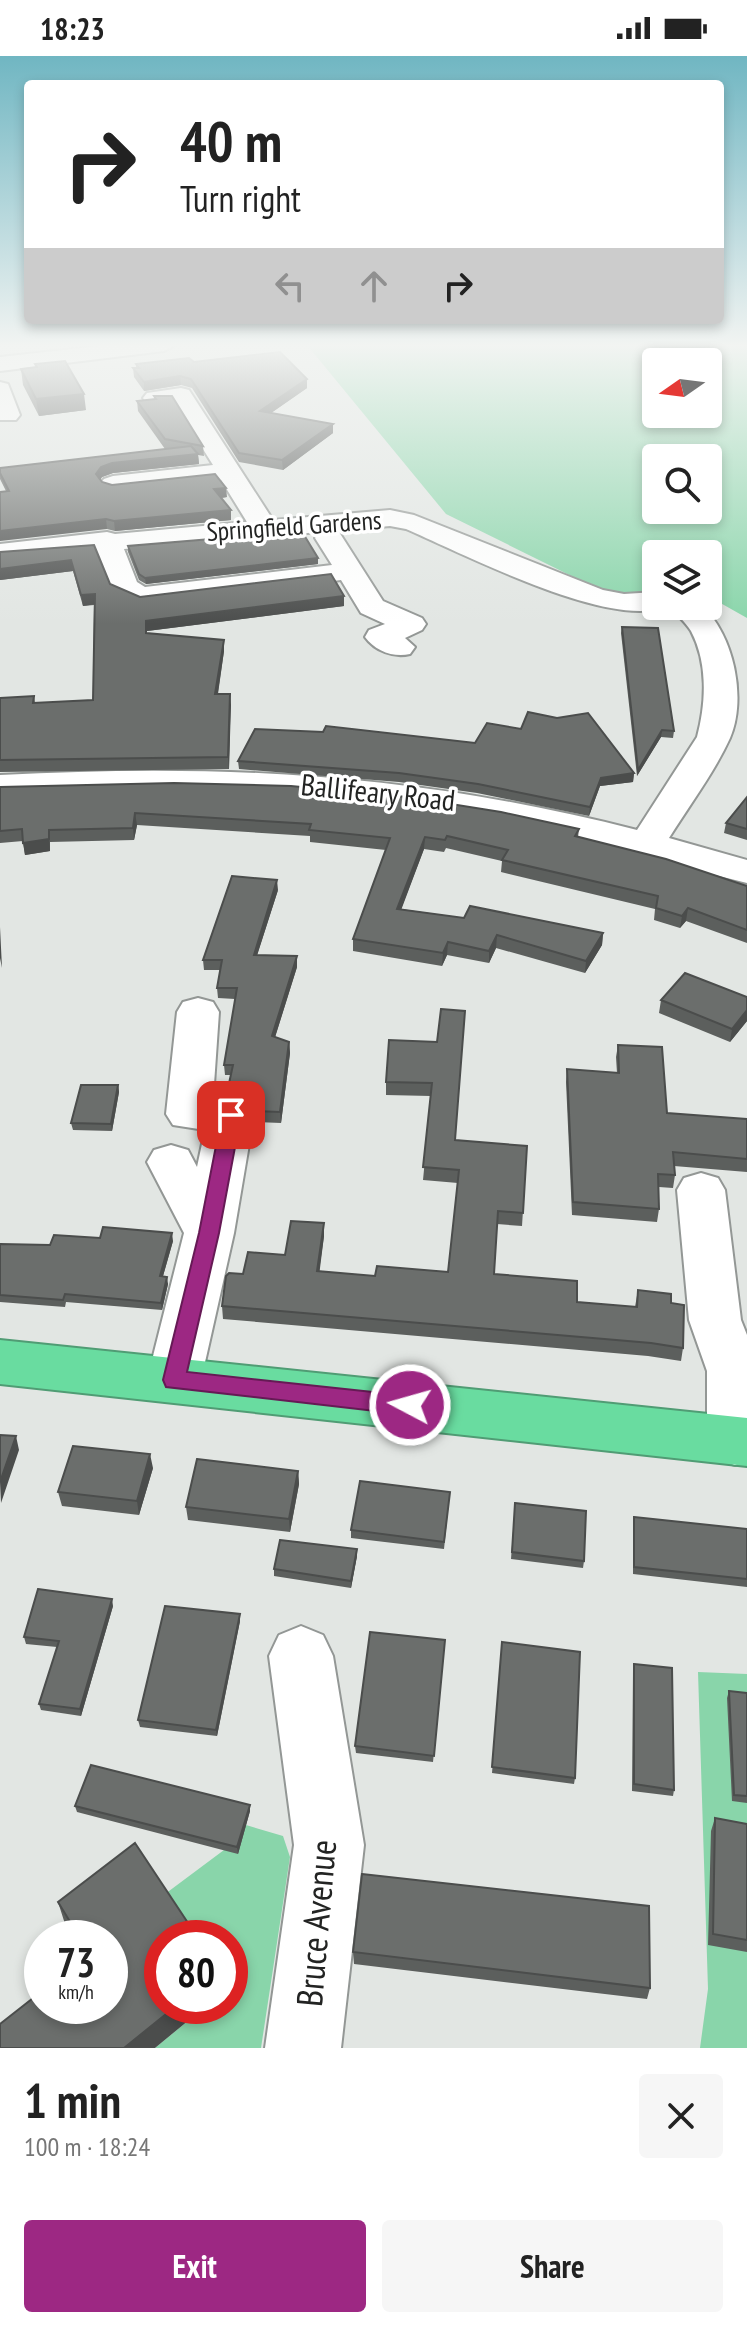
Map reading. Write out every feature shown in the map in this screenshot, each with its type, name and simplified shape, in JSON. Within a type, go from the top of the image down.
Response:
[{"type":"highway","points":[[0,1362],[741,1441]]},
{"type":"street","points":[[214,438],[229,471],[257,517],[381,495],[393,497],[407,515],[405,520]]},
{"type":"street","points":[[113,484],[229,471]]},
{"type":"street","name":"Springfield Gardens","points":[[0,552],[107,540],[257,517],[320,523],[390,518],[405,520],[575,592],[611,602],[642,601]]},
{"type":"street","points":[[320,523],[372,607],[411,624],[380,637],[399,647]]},
{"type":"street","points":[[107,540],[124,587],[143,605],[283,589],[332,574]]},
{"type":"street","points":[[647,843],[714,737],[733,725],[720,672],[699,620]]},
{"type":"street","name":"Ballifeary Road","points":[[0,786],[150,779],[243,781],[369,790],[465,802],[647,843],[747,872]]},
{"type":"street","points":[[174,1380],[209,1233],[231,1115],[189,1114],[198,1012]]},
{"type":"street","points":[[171,1162],[209,1233]]},
{"type":"street","points":[[701,1190],[715,1320],[734,1371],[741,1441]]},
{"type":"street","name":"Bruce Avenue","points":[[301,1656],[329,1845],[303,2048]]},
{"type":"green space","points":[[383,438],[747,438],[747,618],[722,604],[722,540],[642,540],[642,596],[614,597],[446,514]]},
{"type":"green space","points":[[698,1672],[747,1674],[747,2048],[700,2048],[708,1989]]},
{"type":"green space","points":[[246,1825],[283,1836],[290,1857],[261,2048],[155,2048],[184,2024],[248,2024],[248,1920],[176,1920],[161,1897],[224,1850]]},
{"type":"building","points":[[198,438],[203,446],[165,439]]},
{"type":"building","points":[[229,438],[313,438],[282,460],[239,453]]},
{"type":"building","points":[[191,446],[198,454],[112,463],[101,467],[96,474],[102,482],[112,485],[215,474],[226,488],[214,489],[231,510],[0,531],[0,492],[9,491],[0,468]]},
{"type":"building","points":[[304,535],[318,558],[145,578],[139,574],[128,546],[247,536],[252,541]]},
{"type":"building","points":[[94,545],[110,584],[140,597],[331,574],[344,596],[146,621],[146,633],[224,640],[215,694],[230,694],[228,757],[0,760],[0,698],[34,696],[33,703],[93,700],[95,594],[81,595],[71,560],[0,569],[0,552]]},
{"type":"building","points":[[622,627],[658,628],[674,731],[662,730],[638,770]]},
{"type":"building","points":[[528,712],[557,718],[588,713],[634,773],[601,778],[590,807],[478,784],[399,773],[238,761],[255,729],[323,732],[326,726],[475,743],[487,723],[521,729]]},
{"type":"building","points":[[174,783],[291,786],[407,797],[501,812],[579,829],[575,836],[666,859],[747,886],[747,930],[688,908],[682,916],[656,908],[658,896],[502,860],[508,850],[447,836],[445,840],[425,837],[397,909],[464,918],[470,906],[603,933],[586,961],[497,935],[489,951],[448,942],[443,953],[353,939],[390,838],[309,830],[311,824],[135,813],[133,828],[49,830],[49,839],[23,843],[22,829],[0,831],[0,787]]},
{"type":"building","points":[[747,797],[747,829],[726,823]]},
{"type":"building","points":[[232,876],[277,880],[254,955],[297,956],[272,1036],[289,1042],[280,1112],[255,1111],[256,1103],[248,1090],[228,1088],[233,1065],[224,1065],[237,988],[217,988],[222,960],[203,960]]},
{"type":"building","points":[[685,973],[747,997],[747,1010],[732,1029],[661,1000]]},
{"type":"building","points":[[441,1009],[465,1011],[455,1140],[527,1146],[523,1213],[498,1211],[494,1274],[577,1281],[577,1302],[637,1307],[638,1290],[671,1294],[671,1303],[684,1305],[683,1348],[222,1306],[226,1276],[229,1273],[243,1274],[248,1252],[285,1255],[291,1221],[324,1223],[317,1271],[375,1276],[377,1266],[448,1272],[459,1170],[423,1167],[432,1083],[386,1082],[389,1040],[437,1042]]},
{"type":"building","points":[[618,1045],[662,1047],[667,1113],[747,1119],[747,1159],[673,1152],[675,1175],[658,1174],[659,1209],[573,1202],[567,1069],[619,1073]]},
{"type":"building","points":[[81,1085],[118,1085],[111,1124],[71,1123]]},
{"type":"building","points":[[103,1227],[172,1233],[160,1276],[167,1277],[161,1303],[65,1294],[63,1300],[0,1295],[0,1244],[50,1245],[54,1235],[100,1238]]},
{"type":"building","points":[[0,1435],[16,1436],[0,1482]]},
{"type":"building","points":[[73,1446],[150,1454],[137,1501],[58,1492]]},
{"type":"building","points":[[197,1459],[298,1471],[289,1519],[186,1507]]},
{"type":"building","points":[[360,1481],[450,1492],[444,1542],[351,1530]]},
{"type":"building","points":[[515,1503],[586,1511],[584,1561],[512,1552]]},
{"type":"building","points":[[634,1517],[747,1529],[747,1579],[634,1567]]},
{"type":"building","points":[[280,1540],[357,1549],[351,1581],[274,1569]]},
{"type":"building","points":[[38,1589],[112,1599],[80,1709],[39,1704],[59,1641],[24,1637]]},
{"type":"building","points":[[165,1606],[240,1614],[216,1730],[138,1720]]},
{"type":"building","points":[[370,1632],[445,1640],[434,1756],[355,1746]]},
{"type":"building","points":[[502,1642],[580,1652],[575,1778],[492,1767]]},
{"type":"building","points":[[634,1664],[672,1668],[674,1790],[634,1784]]},
{"type":"building","points":[[729,1691],[747,1693],[747,1796],[734,1795]]},
{"type":"building","points":[[91,1765],[250,1805],[237,1847],[75,1806]]},
{"type":"building","points":[[715,1818],[747,1824],[747,1940],[713,1934]]},
{"type":"building","points":[[135,1843],[186,1920],[144,1920],[144,2024],[154,2024],[124,2048],[0,2048],[0,2024],[24,2005],[24,2024],[128,2024],[128,1920],[69,1920],[58,1902]]},
{"type":"building","points":[[362,1874],[649,1906],[650,1988],[353,1952]]},
{"type":"route","points":[[231,1115],[209,1233],[174,1380],[410,1405]]}]
